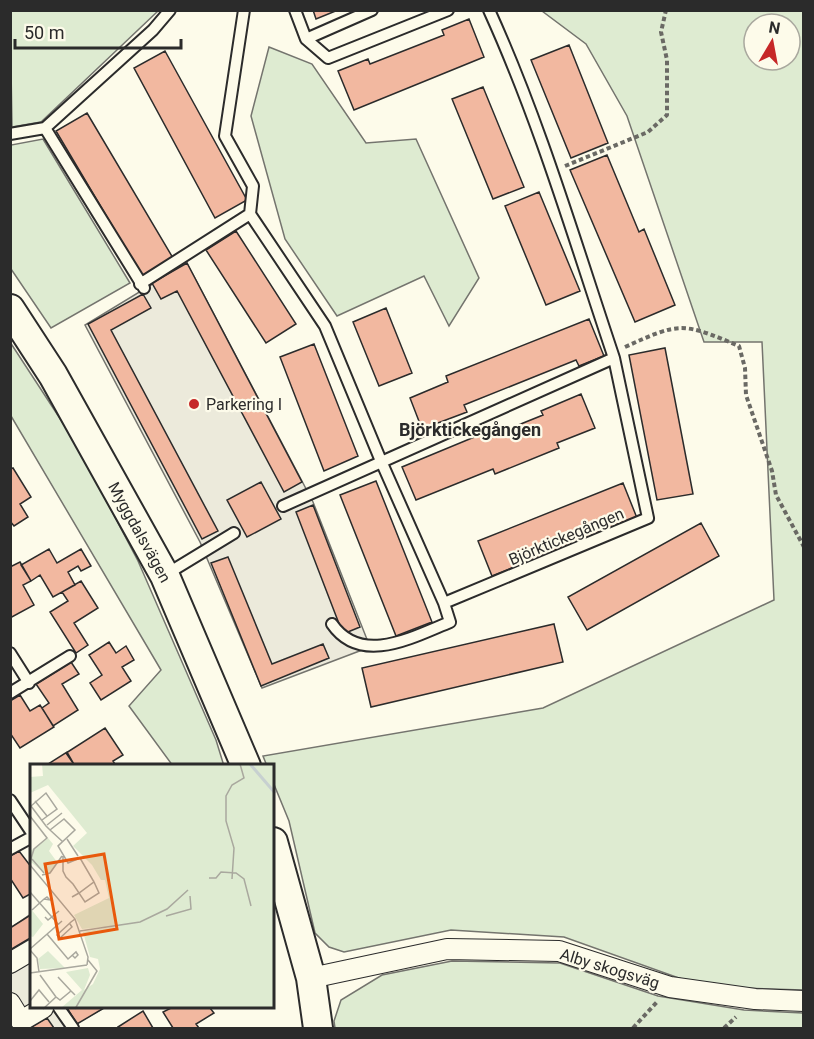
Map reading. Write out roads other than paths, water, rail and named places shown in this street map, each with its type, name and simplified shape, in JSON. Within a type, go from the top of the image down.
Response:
[{"type":"street","name":"Myggdalsvägen","points":[[10,309],[53,375],[165,576],[245,764]]},
{"type":"street","points":[[274,846],[311,978],[318,1029]]},
{"type":"street","name":"Alby skogsväg","points":[[311,978],[447,949],[559,951],[670,987],[755,999],[804,1001]]},
{"type":"street","points":[[10,963],[30,951]]},
{"type":"street","points":[[10,1003],[21,1021],[41,1009]]},
{"type":"lane","points":[[10,134],[45,128],[153,30],[170,10]]},
{"type":"lane","points":[[244,10],[225,136],[252,186],[250,214],[325,326],[381,462],[444,603],[450,622],[406,640],[369,647],[342,638],[332,624]]},
{"type":"lane","points":[[295,10],[306,39],[328,58],[448,10]]},
{"type":"lane","points":[[306,39],[372,10]]},
{"type":"lane","name":"Björktickegången","points":[[444,603],[648,518],[614,358],[551,171],[506,48],[489,10]]},
{"type":"lane","points":[[45,128],[142,286],[250,214]]},
{"type":"lane","points":[[283,506],[614,358]]},
{"type":"lane","points":[[165,576],[234,533]]},
{"type":"lane","points":[[10,652],[28,682]]},
{"type":"lane","points":[[10,693],[70,656]]},
{"type":"lane","points":[[10,800],[30,832]]},
{"type":"lane","points":[[10,849],[30,836]]},
{"type":"lane","points":[[60,1009],[73,1029]]},
{"type":"place","name":"Parkering I","points":[[194,404]]},
{"type":"district","name":"Björktickegången","points":[[470,430]]}]
